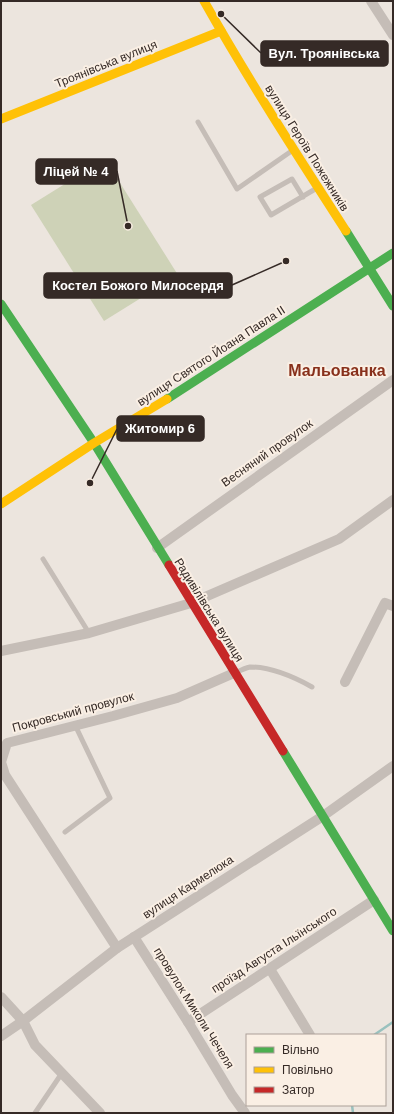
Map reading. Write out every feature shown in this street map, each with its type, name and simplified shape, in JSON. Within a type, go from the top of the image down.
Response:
[{"type":"street","name":"вулиця Героїв Пожежників","points":[[204,1],[294,150],[393,306]]},
{"type":"street","points":[[372,1],[393,35]]},
{"type":"street","name":"Троянівська вулиця","points":[[1,119],[221,31]]},
{"type":"street","name":"вулиця Святого Йоана Павла II","points":[[1,504],[94,443],[182,389],[393,253]]},
{"type":"street","name":"Радивілівська вулиця","points":[[1,304],[94,443],[393,931]]},
{"type":"street","name":"Весняний провулок","points":[[157,548],[393,380]]},
{"type":"street","points":[[1,652],[89,633],[191,603],[339,539],[393,500]]},
{"type":"street","points":[[344,682],[385,603],[393,606]]},
{"type":"street","name":"Покровський провулок","points":[[116,948],[5,774],[1,762],[7,743],[177,698],[234,673]]},
{"type":"street","name":"вулиця Кармелюка","points":[[1,1036],[23,1021],[116,948],[323,816],[393,766]]},
{"type":"street","name":"проїзд Августа Ільїнського","points":[[188,1022],[374,900]]},
{"type":"street","name":"провулок Миколи Чечеля","points":[[134,937],[232,1095],[245,1113]]},
{"type":"street","points":[[270,969],[309,1034]]},
{"type":"street","points":[[1,997],[23,1021],[35,1045],[100,1113]]},
{"type":"lane","points":[[198,122],[237,189],[294,150]]},
{"type":"lane","points":[[303,197],[292,179],[260,197],[271,215],[303,197],[318,188]]},
{"type":"lane","points":[[43,559],[89,633]]},
{"type":"lane","points":[[234,673],[248,667],[266,669],[296,678],[312,687]]},
{"type":"lane","points":[[65,832],[110,798],[75,725]]},
{"type":"lane","points":[[35,1113],[62,1073]]},
{"type":"green space","points":[[105,159],[178,275],[104,321],[31,205]]},
{"type":"waterway","points":[[375,1034],[393,1022]]},
{"type":"waterway","points":[[352,1106],[353,1113]]},
{"type":"traffic: fast","points":[[346,231],[393,306]]},
{"type":"traffic: fast","points":[[167,399],[393,253]]},
{"type":"traffic: fast","points":[[1,304],[94,443],[169,565]]},
{"type":"traffic: fast","points":[[283,751],[393,931]]},
{"type":"traffic: slow","points":[[204,1],[255,88],[346,231]]},
{"type":"traffic: slow","points":[[1,119],[221,31]]},
{"type":"traffic: slow","points":[[1,504],[94,443],[167,399]]},
{"type":"traffic: jam","points":[[169,565],[283,751]]},
{"type":"place","name":"Вул. Троянівська","points":[[221,14]]},
{"type":"place","name":"Ліцей № 4","points":[[128,226]]},
{"type":"place","name":"Костел Божого Милосердя","points":[[286,261]]},
{"type":"place","name":"Житомир 6","points":[[90,483]]},
{"type":"district","name":"Мальованка","points":[[337,370]]}]
